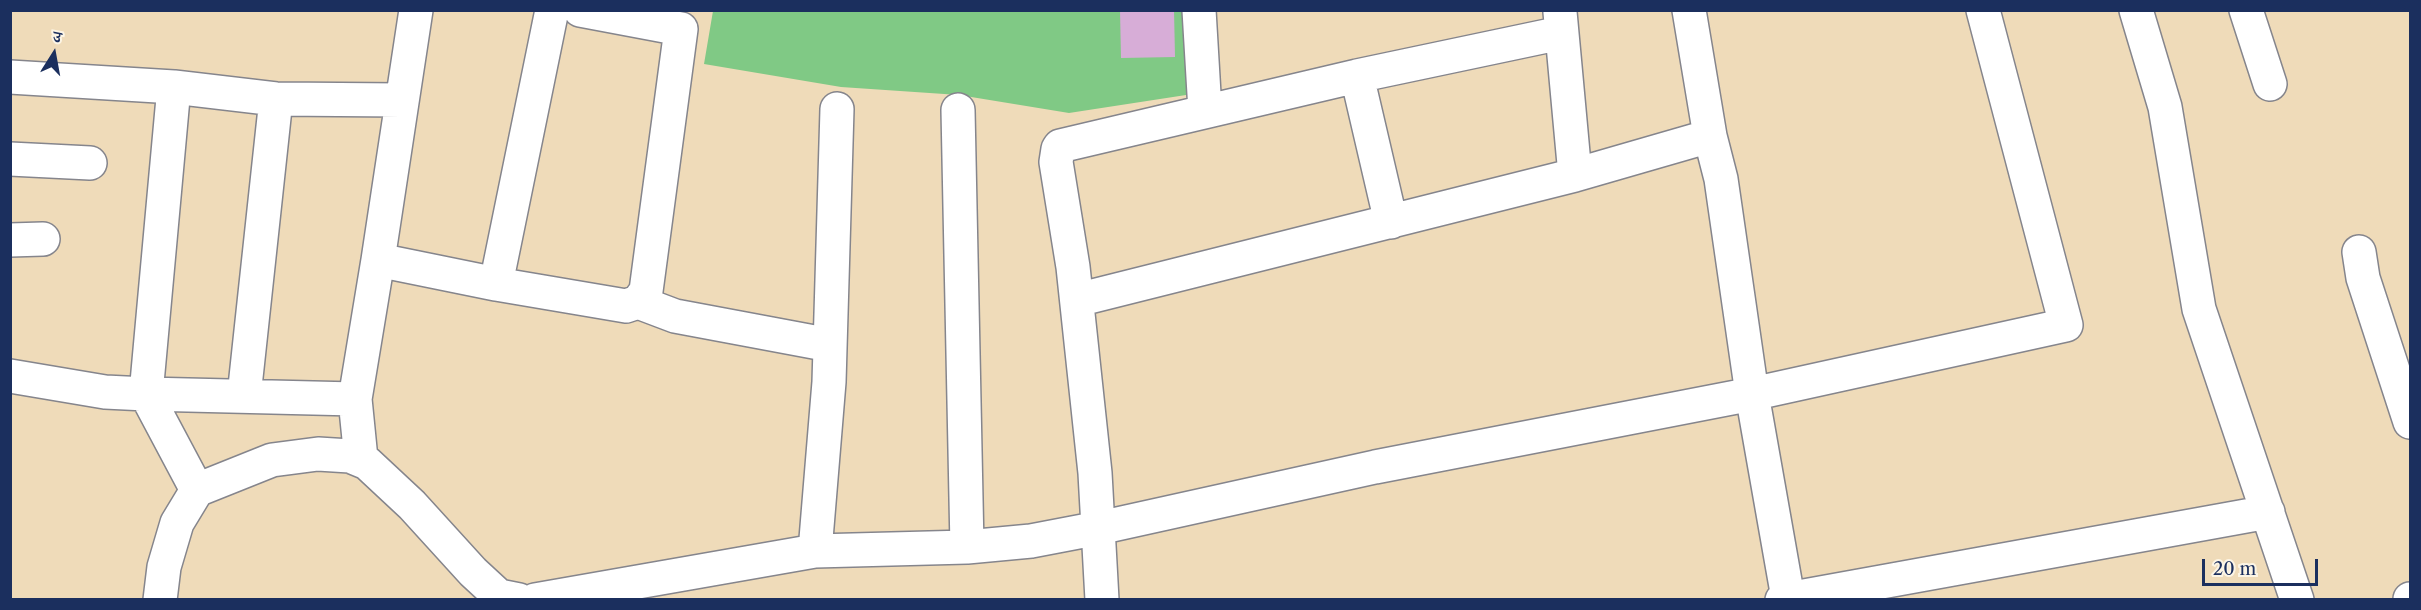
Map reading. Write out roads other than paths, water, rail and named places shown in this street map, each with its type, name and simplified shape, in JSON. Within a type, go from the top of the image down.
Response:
[{"type":"street","points":[[362,459],[355,399],[416,10]]},
{"type":"street","points":[[496,284],[552,10]]},
{"type":"street","points":[[378,260],[496,284],[626,306],[638,302],[646,291],[683,20],[580,10]]},
{"type":"street","points":[[1198,10],[1205,111]]},
{"type":"street","points":[[1689,10],[1710,136],[1721,179],[1785,599],[2268,512]]},
{"type":"street","points":[[535,600],[815,551],[967,547],[1031,541],[1375,467],[1752,394],[2066,325],[1983,10]]},
{"type":"street","points":[[2136,10],[2165,107],[2199,309],[2296,600]]},
{"type":"street","points":[[2246,10],[2270,84]]},
{"type":"street","points":[[1102,600],[1099,528],[1077,300],[1056,162],[1060,147],[1357,76],[1560,22],[1575,175]]},
{"type":"street","points":[[1357,76],[1391,222]]},
{"type":"street","points":[[10,77],[174,87],[276,99],[402,100]]},
{"type":"street","points":[[174,87],[146,394],[197,490]]},
{"type":"street","points":[[244,396],[276,99]]},
{"type":"street","points":[[815,551],[829,382],[837,109]]},
{"type":"street","points":[[958,110],[967,547]]},
{"type":"street","points":[[1077,300],[1575,175],[1710,136]]},
{"type":"street","points":[[10,159],[90,163]]},
{"type":"street","points":[[10,240],[43,239]]},
{"type":"street","points":[[2359,252],[2363,278],[2410,422]]},
{"type":"street","points":[[638,302],[675,316],[830,345]]},
{"type":"street","points":[[10,376],[105,392],[355,399]]},
{"type":"street","points":[[160,600],[164,567],[177,522],[197,490],[272,460],[318,454],[362,459],[412,505],[499,599]]}]
